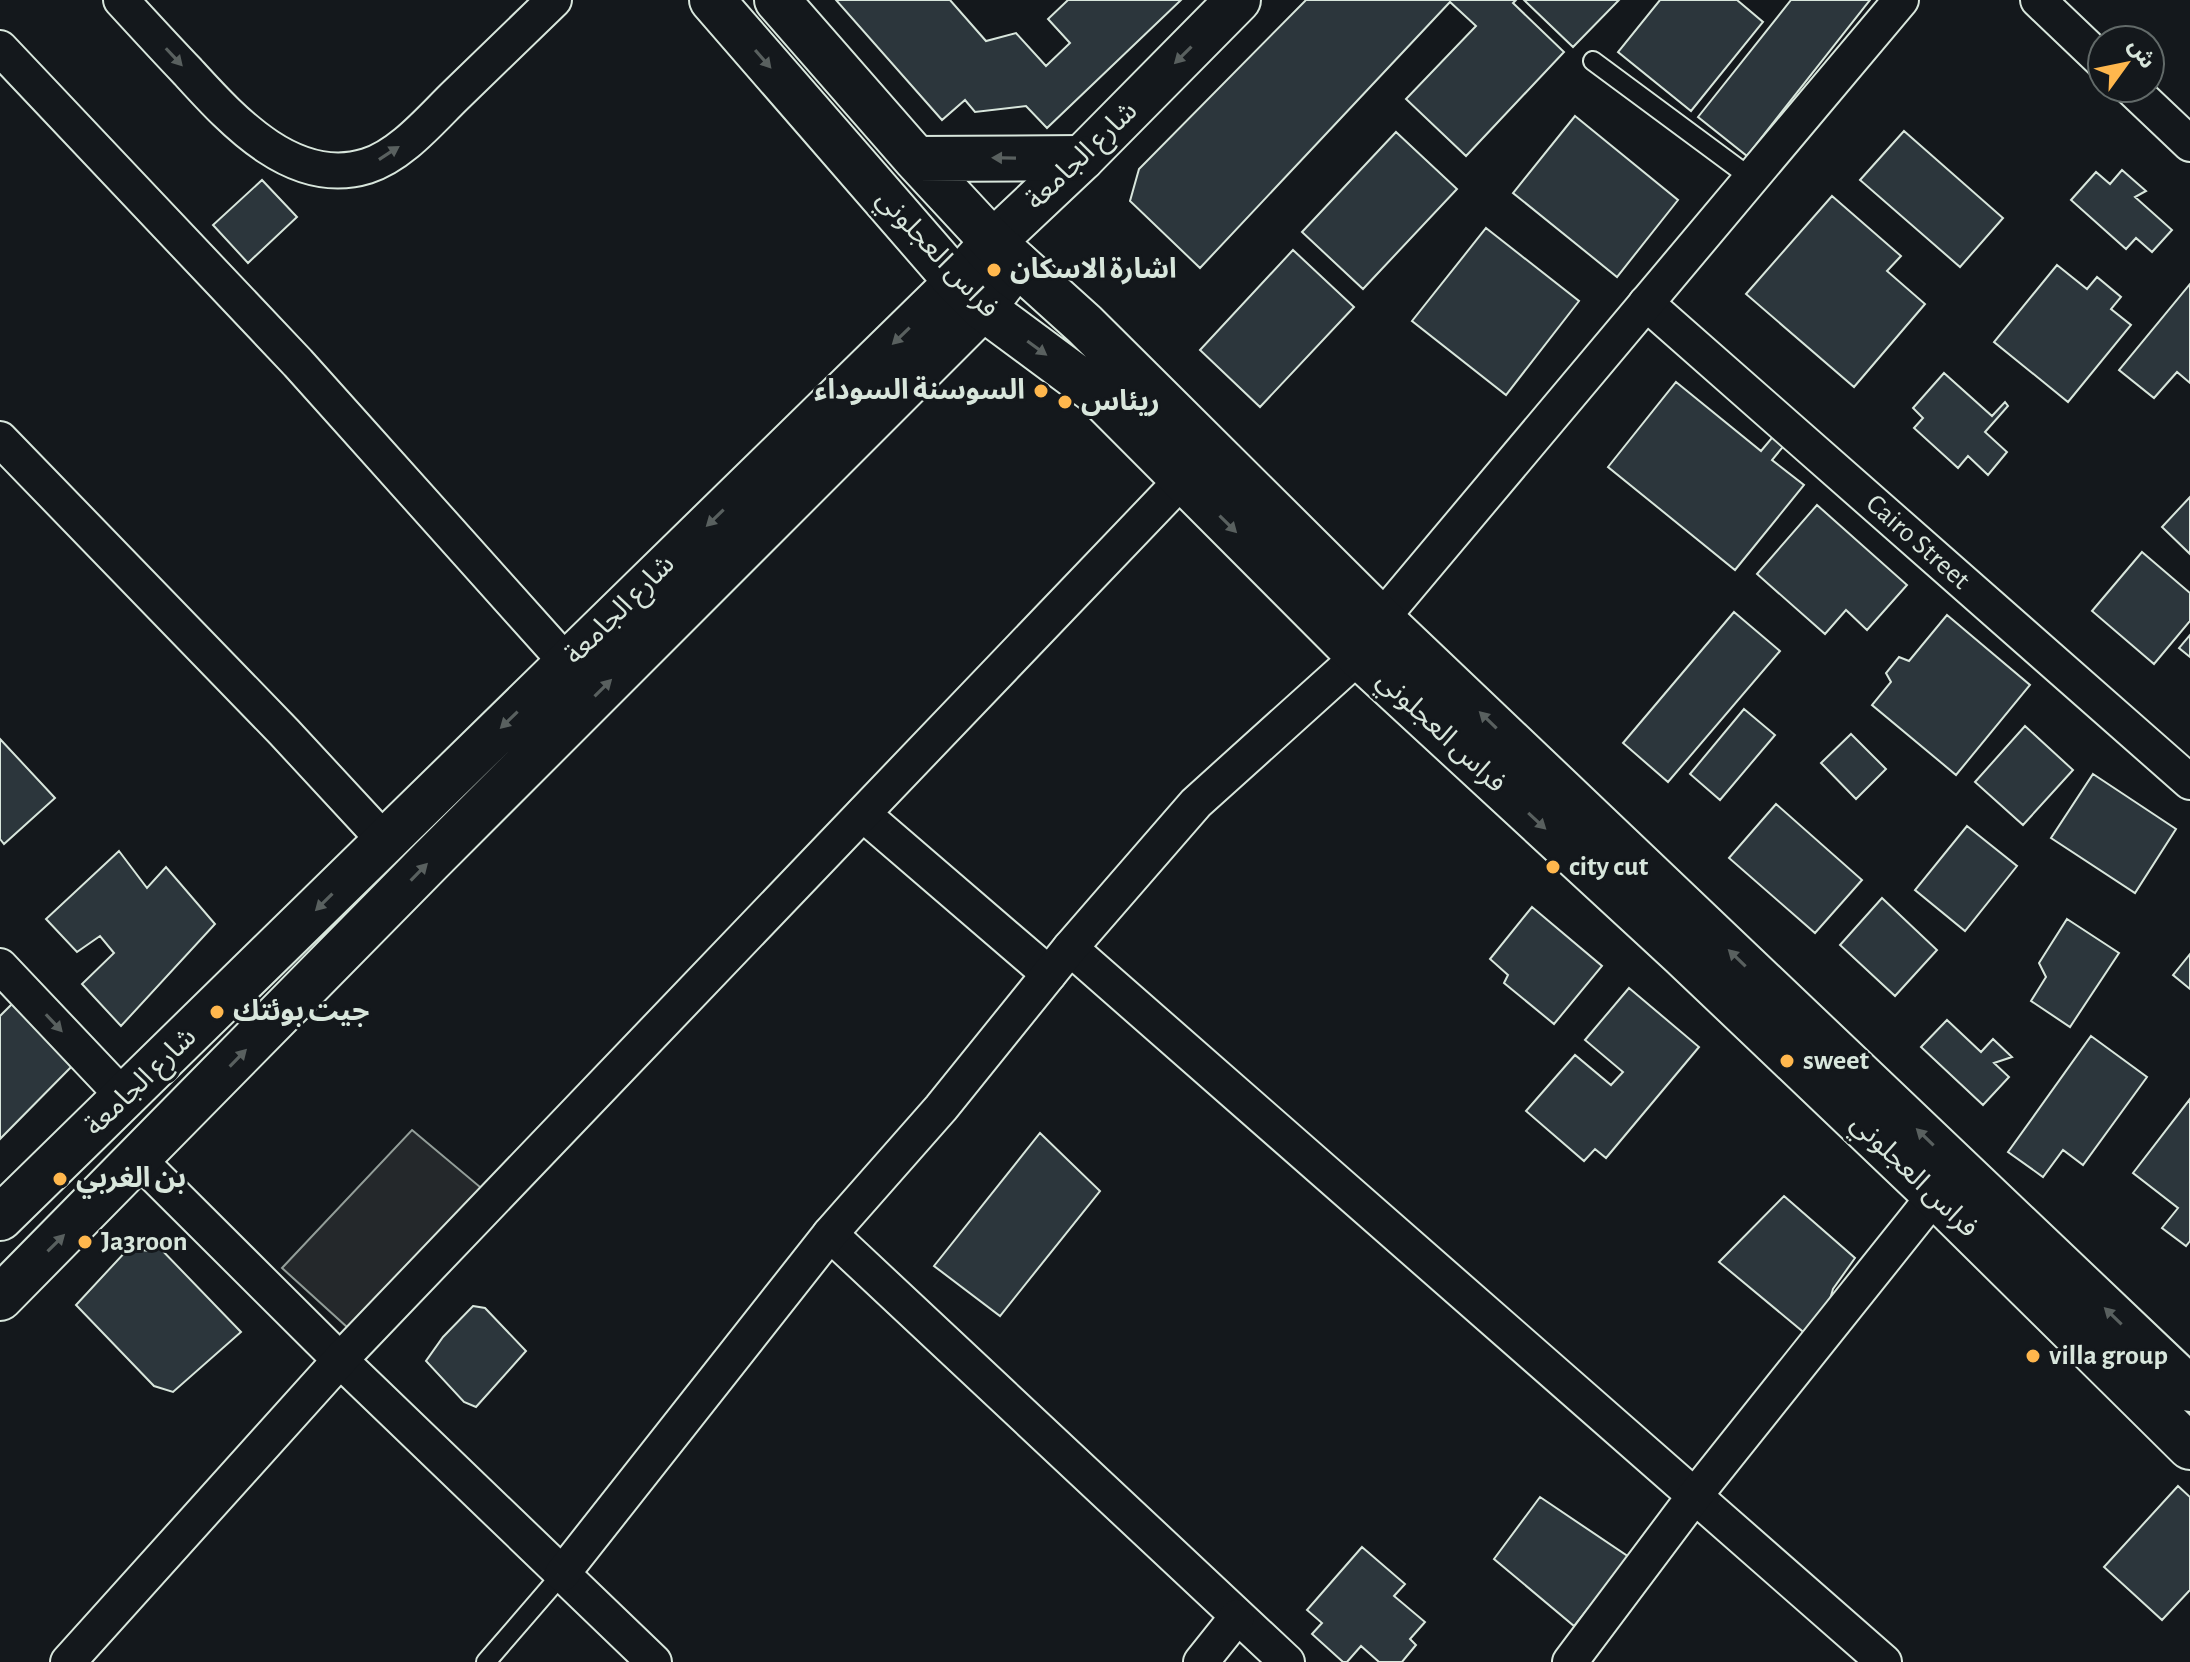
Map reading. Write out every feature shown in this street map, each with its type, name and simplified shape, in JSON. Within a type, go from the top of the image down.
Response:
[{"type":"main road","name":"فراس العجلوني","points":[[712,0],[970,295],[1095,391],[1359,656],[1682,954],[1935,1195],[2190,1447]]},
{"type":"main road","name":"فراس العجلوني","points":[[777,0],[916,159],[1005,253],[1084,324],[1381,619],[2190,1389]]},
{"type":"main road","name":"شارع الجامعة","points":[[0,1298],[430,861],[970,295],[1082,158],[1236,1]]},
{"type":"main road","points":[[916,159],[1082,158]]},
{"type":"main road","name":"شارع الجامعة","points":[[6,1199],[125,1098],[567,663],[970,295]]},
{"type":"street","points":[[121,0],[234,122],[270,149],[306,164],[338,170],[367,166],[393,152],[554,0]]},
{"type":"street","points":[[1381,619],[1901,0]]},
{"type":"street","points":[[2038,0],[2086,46]]},
{"type":"street","points":[[0,48],[298,363],[567,663]]},
{"type":"street","points":[[2148,104],[2190,144]]},
{"type":"street","name":"Cairo Street","points":[[1646,303],[2190,782]]},
{"type":"street","points":[[0,439],[284,732],[385,841]]},
{"type":"street","points":[[68,1662],[340,1360],[1183,479]]},
{"type":"street","points":[[562,1574],[830,1234],[941,1108],[1059,961],[1196,803],[1359,656]]},
{"type":"street","points":[[863,814],[1059,961],[1884,1662]]},
{"type":"street","points":[[0,966],[125,1098]]},
{"type":"street","points":[[138,1159],[340,1360],[654,1662]]},
{"type":"street","points":[[1570,1662],[1693,1498],[1935,1195]]},
{"type":"street","points":[[830,1234],[1287,1662]]},
{"type":"street","points":[[1201,1662],[1237,1617]]},
{"type":"lane","points":[[1593,61],[1751,178]]},
{"type":"lane","points":[[486,1662],[562,1574]]},
{"type":"shaded area","points":[[412,1130],[486,1192],[358,1337],[282,1268]]},
{"type":"building","points":[[836,0],[950,0],[986,41],[1016,33],[1046,66],[1070,43],[1048,19],[1068,0],[1181,0],[1047,128],[1026,106],[975,112],[965,100],[942,120]]},
{"type":"building","points":[[1306,0],[1516,0],[1513,3],[1564,52],[1466,156],[1406,99],[1476,26],[1450,2],[1200,268],[1130,201],[1139,169]]},
{"type":"building","points":[[1524,0],[1619,0],[1573,47]]},
{"type":"building","points":[[1660,0],[1737,0],[1763,22],[1691,111],[1618,52]]},
{"type":"building","points":[[1791,0],[1870,0],[1747,156],[1698,117]]},
{"type":"building","points":[[1575,116],[1678,200],[1617,277],[1513,193]]},
{"type":"building","points":[[1904,131],[2003,218],[1960,267],[1860,180]]},
{"type":"building","points":[[1396,132],[1457,189],[1363,289],[1302,232]]},
{"type":"building","points":[[2122,170],[2146,191],[2135,197],[2172,230],[2152,252],[2136,238],[2126,249],[2071,200],[2096,172],[2110,184]]},
{"type":"building","points":[[262,180],[297,217],[248,263],[213,225]]},
{"type":"building","points":[[1832,196],[1901,256],[1887,271],[1925,304],[1854,387],[1746,294]]},
{"type":"building","points":[[1486,228],[1579,301],[1506,395],[1412,321]]},
{"type":"building","points":[[1293,250],[1354,307],[1260,407],[1200,350]]},
{"type":"building","points":[[2057,265],[2087,289],[2097,277],[2121,297],[2111,309],[2131,325],[2068,402],[1994,342]]},
{"type":"building","points":[[2190,284],[2190,383],[2177,372],[2154,398],[2119,370]]},
{"type":"building","points":[[1944,373],[1992,416],[2005,402],[2008,406],[1985,432],[2007,452],[1988,475],[1968,456],[1958,468],[1914,428],[1923,418],[1913,408]]},
{"type":"building","points":[[1676,382],[1761,451],[1781,427],[1792,436],[1772,460],[1804,485],[1735,570],[1608,467]]},
{"type":"building","points":[[2190,497],[2190,554],[2162,527]]},
{"type":"building","points":[[1817,505],[1907,585],[1867,630],[1846,610],[1825,634],[1757,574]]},
{"type":"building","points":[[2142,552],[2190,593],[2190,621],[2154,664],[2092,611]]},
{"type":"building","points":[[1734,612],[1780,651],[1668,782],[1623,743]]},
{"type":"building","points":[[1947,615],[2030,685],[1956,775],[1872,705],[1891,682],[1886,673],[1899,657],[1909,661]]},
{"type":"building","points":[[2190,635],[2190,657],[2179,648]]},
{"type":"building","points":[[1744,709],[1775,735],[1720,800],[1690,774]]},
{"type":"building","points":[[2025,726],[2073,770],[2023,825],[1975,782]]},
{"type":"building","points":[[1851,734],[1886,769],[1856,799],[1821,763]]},
{"type":"building","points":[[0,739],[55,798],[4,844],[0,839]]},
{"type":"building","points":[[2093,774],[2176,829],[2135,893],[2051,838]]},
{"type":"building","points":[[1776,804],[1862,880],[1815,933],[1729,858]]},
{"type":"building","points":[[1967,826],[2017,866],[1965,931],[1915,890]]},
{"type":"building","points":[[119,851],[147,888],[166,867],[215,924],[121,1026],[82,984],[114,953],[100,936],[77,952],[46,919]]},
{"type":"building","points":[[1882,898],[1937,950],[1895,996],[1840,945]]},
{"type":"building","points":[[1532,907],[1602,966],[1554,1024],[1504,983],[1508,975],[1490,959]]},
{"type":"building","points":[[2067,919],[2119,953],[2070,1027],[2031,1001],[2046,977],[2039,963]]},
{"type":"building","points":[[2190,954],[2190,989],[2173,975]]},
{"type":"building","points":[[1629,988],[1699,1047],[1606,1158],[1595,1149],[1584,1161],[1526,1111],[1575,1055],[1611,1085],[1623,1072],[1585,1040]]},
{"type":"building","points":[[19,997],[81,1057],[0,1139],[0,1016]]},
{"type":"building","points":[[1947,1020],[1981,1052],[1993,1039],[2012,1057],[1994,1063],[2009,1077],[1983,1105],[1921,1047]]},
{"type":"building","points":[[2091,1036],[2147,1077],[2083,1165],[2063,1150],[2043,1177],[2008,1152]]},
{"type":"building","points":[[2190,1099],[2190,1241],[2186,1246],[2162,1228],[2178,1208],[2133,1173]]},
{"type":"building","points":[[1040,1133],[1100,1191],[1000,1316],[934,1266]]},
{"type":"building","points":[[1784,1196],[1855,1258],[1833,1289],[1826,1313],[1807,1335],[1719,1262]]},
{"type":"building","points":[[156,1244],[241,1332],[173,1392],[154,1386],[76,1305],[128,1249],[151,1251]]},
{"type":"building","points":[[473,1306],[485,1308],[526,1351],[476,1407],[464,1402],[426,1361],[443,1337]]},
{"type":"building","points":[[2178,1486],[2190,1497],[2190,1590],[2162,1620],[2104,1567]]},
{"type":"building","points":[[1540,1497],[1629,1557],[1574,1626],[1494,1559]]},
{"type":"building","points":[[1362,1547],[1405,1584],[1394,1596],[1425,1622],[1410,1639],[1416,1645],[1402,1662],[1379,1662],[1361,1646],[1347,1662],[1343,1662],[1312,1634],[1322,1623],[1307,1610]]},
{"type":"place","name":"اشارة الاسكان","points":[[994,270]]},
{"type":"place","name":"السوسنة السوداء","points":[[1041,391]]},
{"type":"place","name":"ريئاس","points":[[1065,402]]},
{"type":"place","name":"city cut","points":[[1553,867]]},
{"type":"place","name":"جيت بوئتك","points":[[217,1012]]},
{"type":"place","name":"sweet","points":[[1787,1061]]},
{"type":"place","name":"بن الغربي","points":[[60,1179]]},
{"type":"place","name":"Ja3roon","points":[[85,1242]]},
{"type":"place","name":"villa group","points":[[2033,1356]]}]
